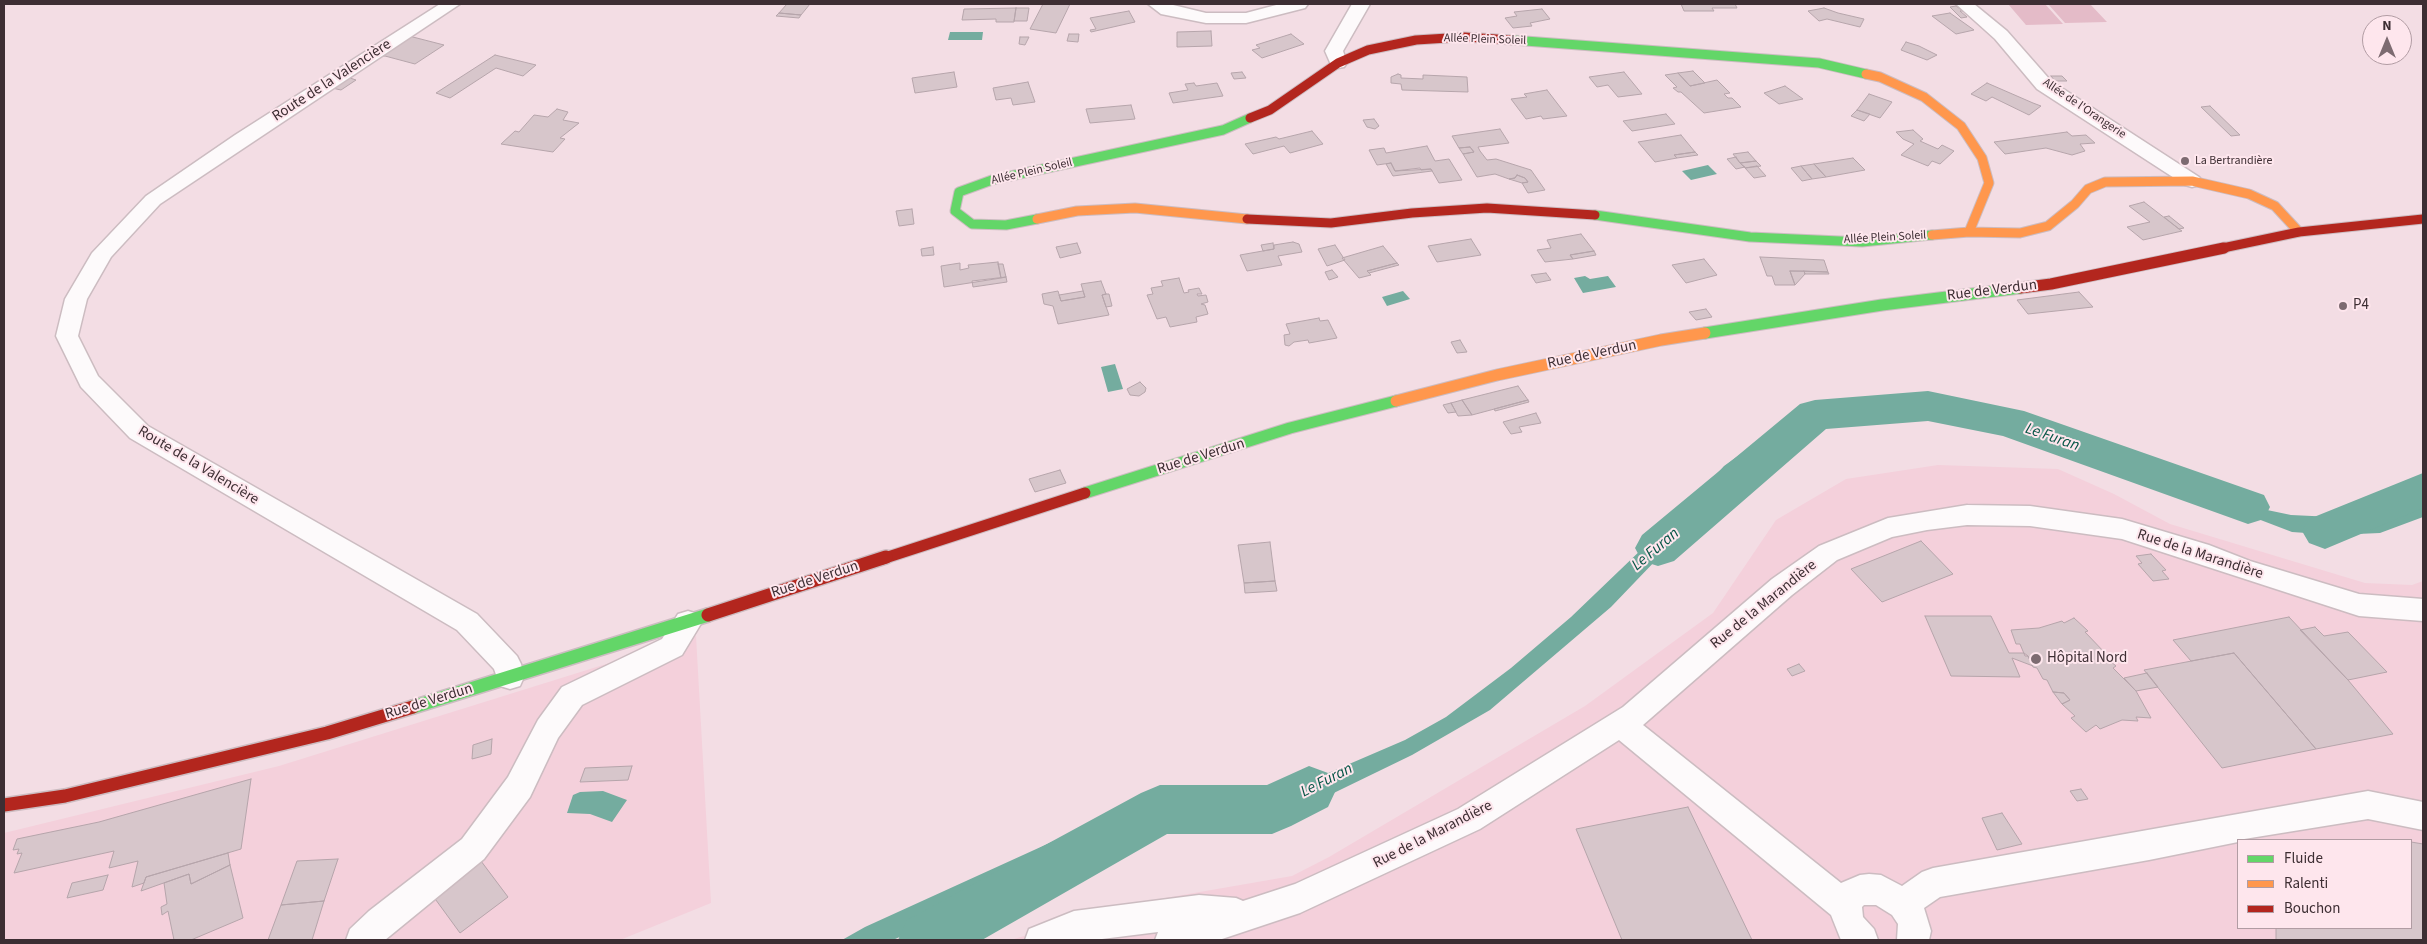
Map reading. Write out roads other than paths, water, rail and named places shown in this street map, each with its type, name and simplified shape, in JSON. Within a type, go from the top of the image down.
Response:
[{"type":"street","name":"Route de la Valencière","points":[[451,4],[242,139],[153,200],[103,253],[76,298],[67,336],[89,381],[139,432],[467,622],[507,664],[510,677]]},
{"type":"street","points":[[1157,4],[1167,10],[1206,18],[1246,18],[1299,4]]},
{"type":"street","points":[[1338,62],[1334,51],[1361,4]]},
{"type":"street","name":"Allée de l'Orangerie","points":[[1964,4],[2001,34],[2044,85],[2192,181]]},
{"type":"street","name":"Allée Plein Soleil","points":[[1970,232],[1988,183],[1982,158],[1961,126],[1924,97],[1880,77],[1820,64],[1464,37],[1416,40],[1368,50],[1338,62],[1270,110],[1223,130],[992,180],[959,192],[955,211],[972,224],[1006,225],[1077,212],[1135,208],[1273,221],[1331,223],[1412,213],[1487,208],[1585,213],[1750,236],[1862,242],[1970,232],[2020,233],[2048,226],[2075,204],[2088,189],[2105,182],[2192,181],[2249,194],[2275,206],[2300,232]]},
{"type":"street","name":"Rue de Verdun","points":[[4,805],[65,796],[326,733],[688,622],[982,525],[1290,428],[1498,375],[1661,340],[1882,305],[2051,284],[2300,232],[2423,219]]},
{"type":"street","name":"Rue de la Marandière","points":[[1171,940],[1300,898],[1470,819],[1619,723],[1633,716],[1782,587],[1828,553],[1888,528],[1959,516],[2030,516],[2122,529],[2209,555],[2243,569],[2359,605],[2423,610]]},
{"type":"street","points":[[362,940],[380,922],[473,849],[519,787],[548,729],[572,696],[672,647],[688,622]]},
{"type":"street","points":[[1619,723],[1846,907]]},
{"type":"street","points":[[1902,904],[1933,883],[2150,845],[2295,817],[2368,805],[2423,816]]},
{"type":"street","points":[[1862,940],[1853,930],[1847,917],[1846,907],[1851,895],[1860,890],[1869,889],[1881,890],[1902,904],[1912,919],[1915,930],[1913,940]]},
{"type":"street","name":"Rue de la Marandière","points":[[1041,940],[1074,927],[1199,911],[1248,915]]},
{"type":"water","points":[[950,32],[983,32],[982,40],[948,40]]},
{"type":"water","points":[[1708,165],[1717,174],[1691,180],[1682,171]]},
{"type":"water","points":[[1585,276],[1590,279],[1608,276],[1616,287],[1583,293],[1574,278]]},
{"type":"water","points":[[1403,291],[1410,299],[1387,306],[1382,297]]},
{"type":"water","points":[[1115,364],[1123,389],[1108,392],[1101,367]]},
{"type":"water","points":[[1886,396],[1932,400],[1982,415],[2029,420],[2086,436],[2188,474],[2248,506],[2291,515],[2333,517],[2365,513],[2423,492],[2423,517],[2380,533],[2335,535],[2292,532],[2224,506],[2178,479],[2159,471],[2024,430],[1946,419],[1888,407],[1836,415],[1782,440],[1729,484],[1611,607],[1490,710],[1412,755],[1274,822],[1260,826],[1182,820],[1157,821],[893,940],[842,940],[865,927],[1078,830],[1140,808],[1172,803],[1248,812],[1312,780],[1405,740],[1446,717],[1511,668],[1571,617],[1693,500],[1724,466],[1789,419],[1810,407],[1843,400]]},
{"type":"water","points":[[603,791],[627,800],[612,822],[590,814],[567,813],[573,795],[580,792]]},
{"type":"waterway","name":"Le Furan","points":[[1658,548],[1815,415],[1928,406],[2009,422],[2248,507]]},
{"type":"waterway","name":"Le Furan","points":[[2325,531],[2423,490]]},
{"type":"waterway","name":"Le Furan","points":[[927,940],[1160,810],[1272,809],[1309,790]]},
{"type":"place","name":"La Bertrandière","points":[[2185,161]]},
{"type":"place","name":"P4","points":[[2343,306]]},
{"type":"place","name":"Hôpital Nord","points":[[2036,659]]}]
